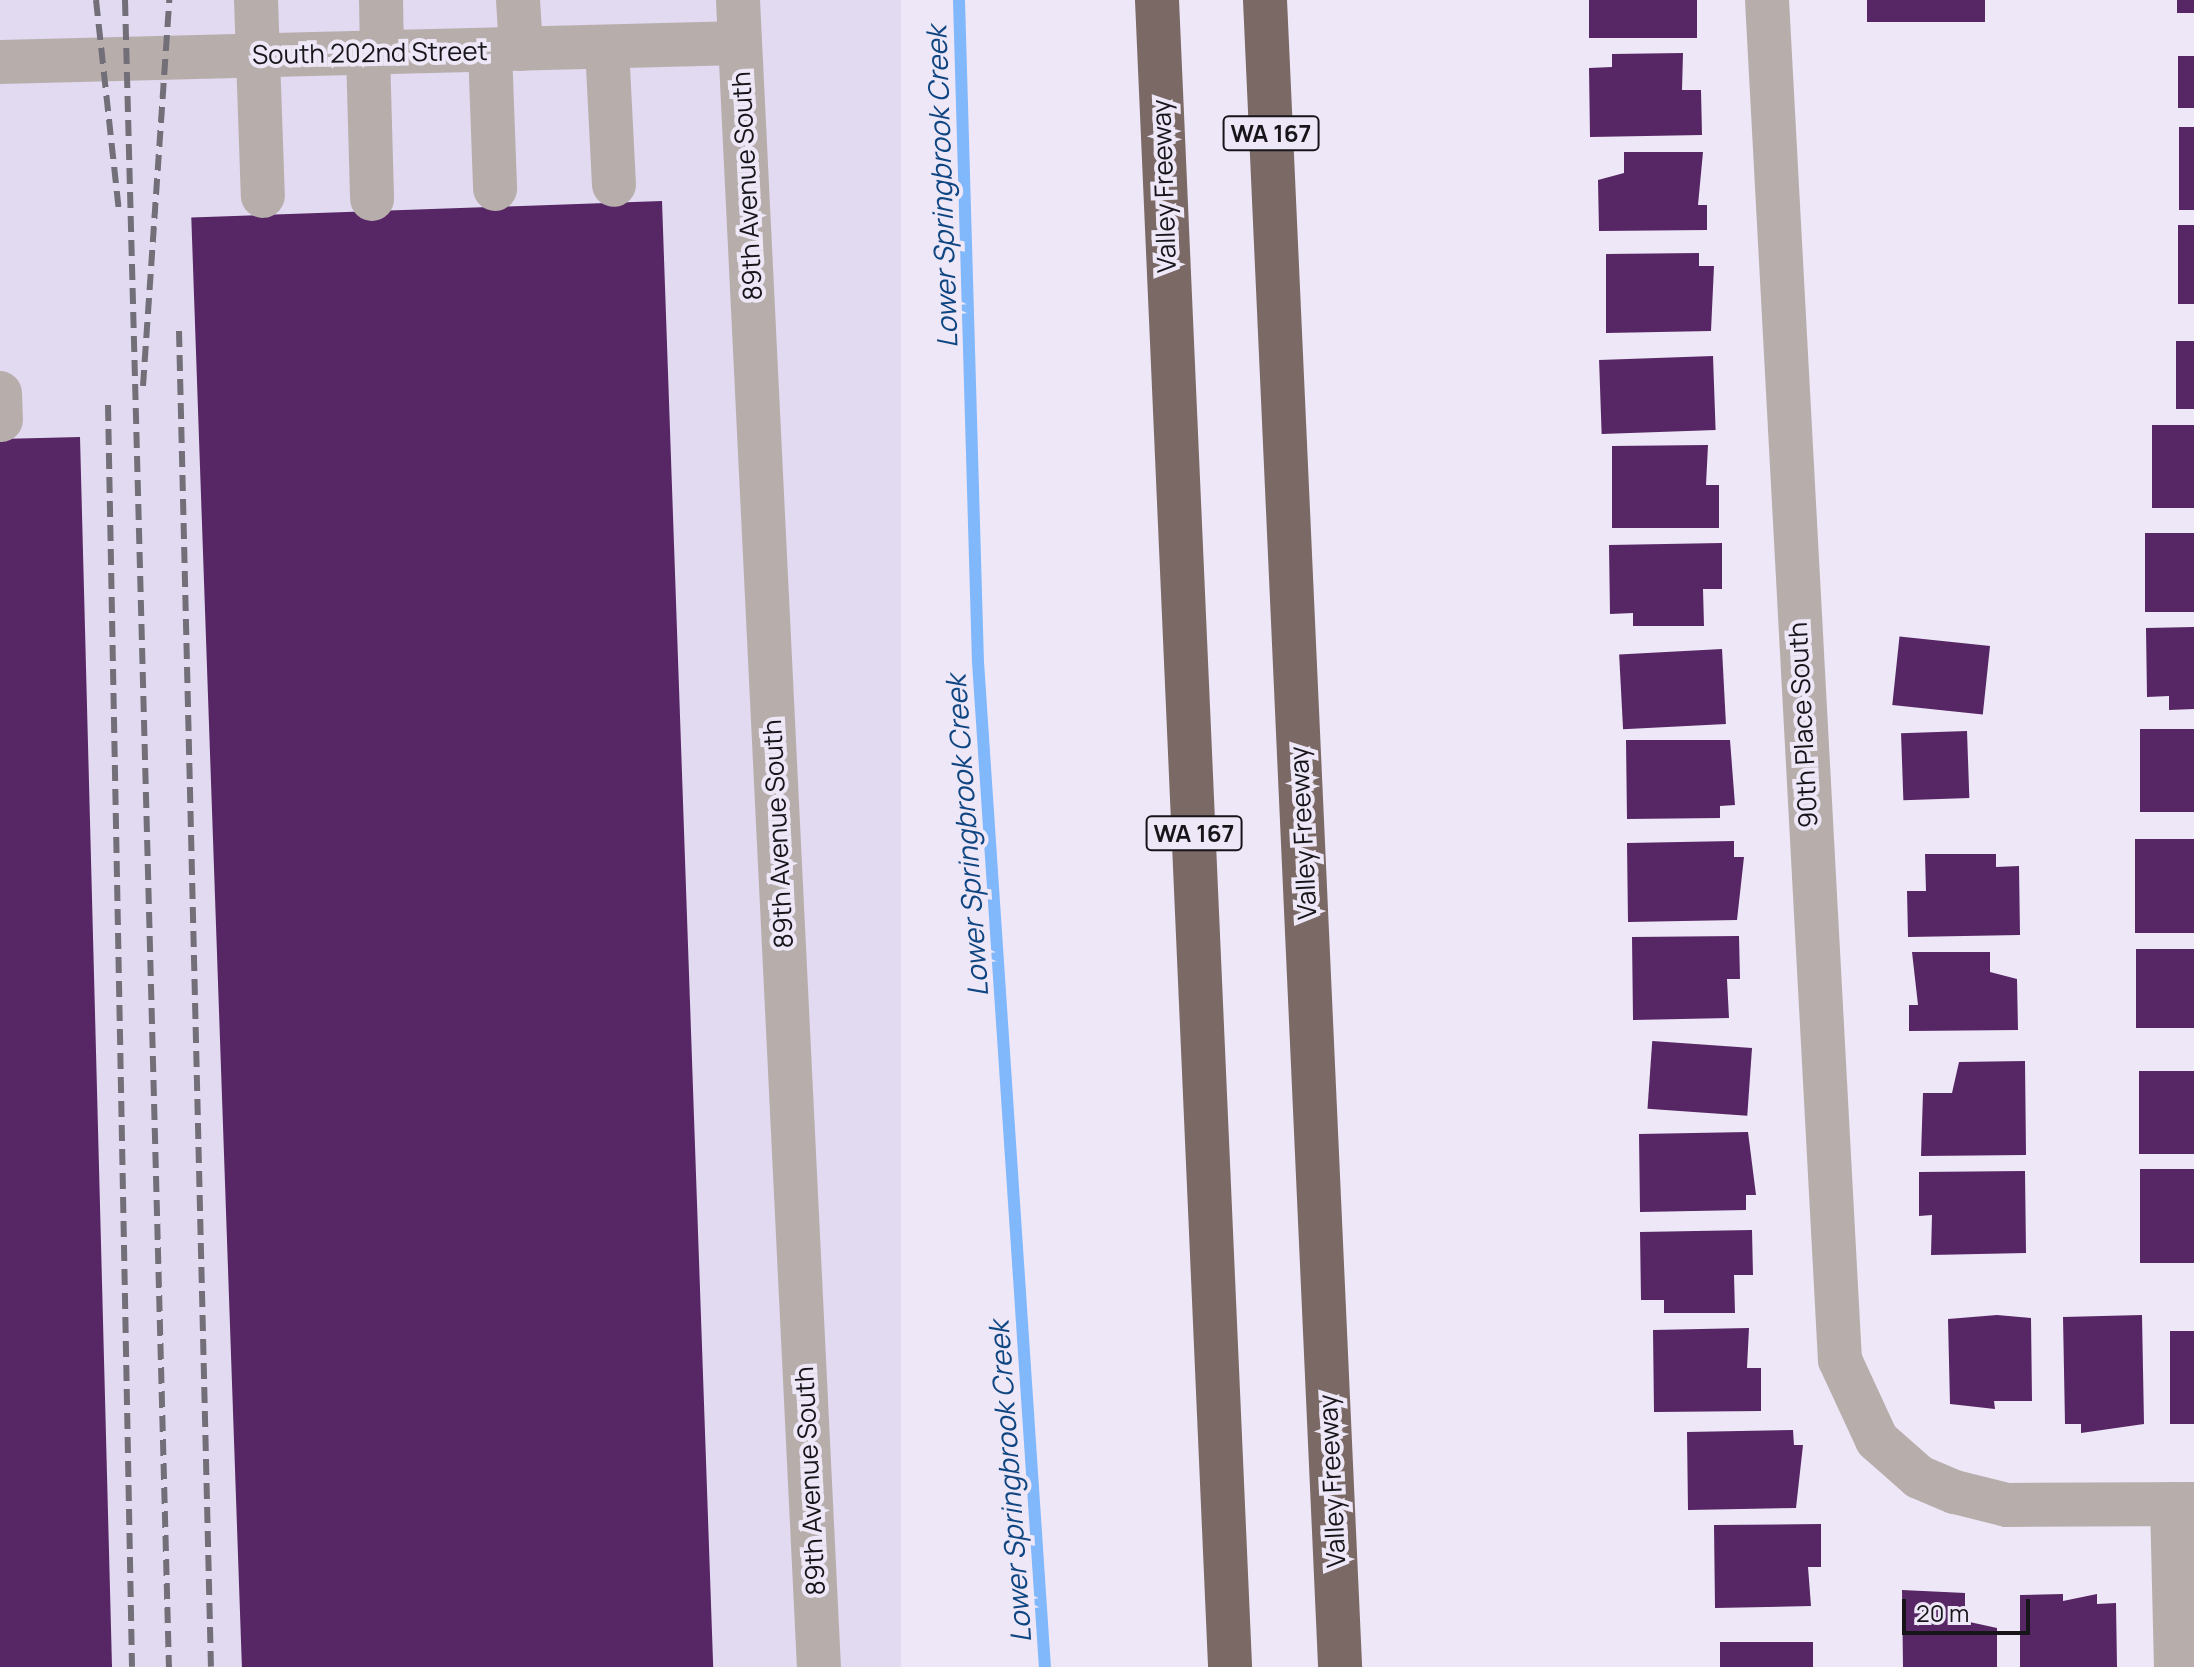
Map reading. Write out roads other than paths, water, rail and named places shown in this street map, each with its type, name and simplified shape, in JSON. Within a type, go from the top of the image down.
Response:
[{"type":"highway","name":"Valley Freeway","points":[[1157,0],[1230,1667]]},
{"type":"highway","name":"Valley Freeway","points":[[1265,0],[1340,1667]]},
{"type":"street","points":[[256,0],[263,196]]},
{"type":"street","points":[[372,199],[375,53],[381,0]]},
{"type":"street","points":[[495,189],[506,50],[518,0]]},
{"type":"street","name":"89th Avenue South","points":[[738,0],[819,1667]]},
{"type":"street","name":"90th Place South","points":[[1767,0],[1833,1313],[1853,1401],[1877,1440],[1919,1477],[2007,1505],[2183,1504]]},
{"type":"street","name":"South 202nd Street","points":[[0,62],[740,43]]},
{"type":"street","points":[[607,47],[614,185]]},
{"type":"street","points":[[0,393],[1,420]]},
{"type":"street","points":[[2176,1667],[2183,1504]]},
{"type":"waterway","name":"Lower Springbrook Creek","points":[[959,0],[978,662],[1045,1667]]},
{"type":"railway","points":[[96,0],[119,212]]},
{"type":"railway","points":[[125,0],[169,1667]]},
{"type":"railway","points":[[143,386],[169,0]]},
{"type":"railway","points":[[179,331],[211,1667]]},
{"type":"railway","points":[[108,405],[132,1667]]}]
